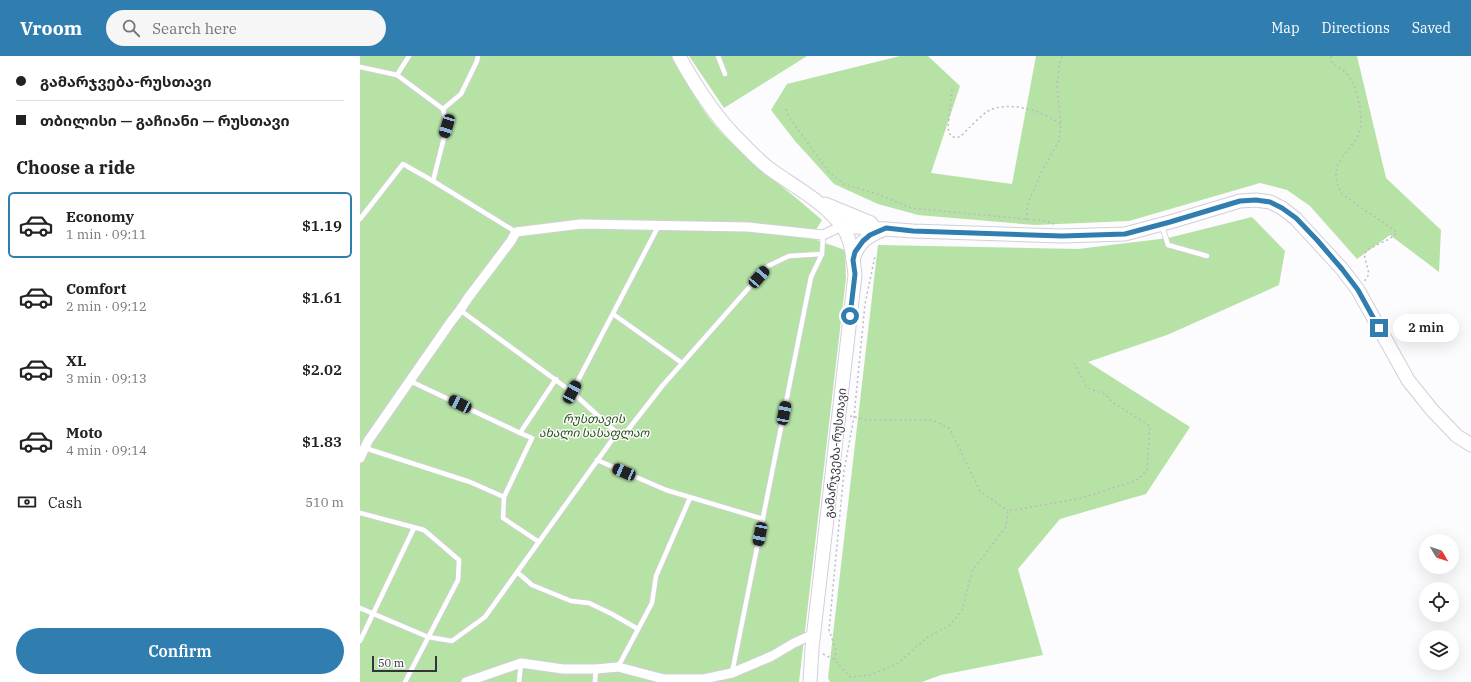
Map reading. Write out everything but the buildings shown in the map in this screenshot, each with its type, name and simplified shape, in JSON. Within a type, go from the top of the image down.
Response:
[{"type":"main road","points":[[678,56],[699,91],[721,121],[740,142],[768,168],[809,196],[842,226],[913,231],[1062,236],[1125,234],[1240,201],[1256,200],[1270,202],[1296,218],[1342,269],[1358,290],[1408,380],[1432,410],[1457,436],[1471,445]]},
{"type":"main road","points":[[809,196],[862,220],[886,228]]},
{"type":"main road","name":"გამარჯვება-რუსთავი","points":[[810,682],[812,648],[855,274],[850,244],[842,226]]},
{"type":"main road","points":[[853,260],[855,252],[863,241],[870,235],[886,228]]},
{"type":"street","points":[[360,458],[365,448],[450,323],[511,241],[516,232],[581,224],[748,227],[823,235],[842,226]]},
{"type":"street","points":[[466,682],[521,664],[563,669],[618,667],[663,680],[731,677],[794,643],[814,634]]},
{"type":"lane","points":[[397,75],[409,56]]},
{"type":"lane","points":[[443,109],[461,94],[478,56]]},
{"type":"lane","points":[[718,56],[725,74]]},
{"type":"lane","points":[[360,67],[397,75],[443,109],[447,126],[433,181]]},
{"type":"lane","points":[[360,219],[403,164],[516,232]]},
{"type":"lane","points":[[1162,224],[1168,245],[1207,256]]},
{"type":"lane","points":[[572,392],[659,225]]},
{"type":"lane","points":[[731,677],[811,277],[822,254],[823,235]]},
{"type":"lane","points":[[360,608],[428,637],[452,641],[486,617],[617,433],[627,431],[663,385],[768,266],[789,256],[822,254]]},
{"type":"lane","points":[[460,310],[556,379],[617,433]]},
{"type":"lane","points":[[613,314],[682,363]]},
{"type":"lane","points":[[520,433],[556,379]]},
{"type":"lane","points":[[410,381],[532,438],[504,497],[503,518],[539,542]]},
{"type":"lane","points":[[365,448],[470,482],[504,497]]},
{"type":"lane","points":[[597,460],[666,490],[763,519]]},
{"type":"lane","points":[[618,667],[652,603],[656,576],[690,498]]},
{"type":"lane","points":[[360,513],[424,530],[459,560],[458,580],[405,682]]},
{"type":"lane","points":[[360,641],[414,528]]},
{"type":"lane","points":[[517,572],[532,585],[571,601],[589,603],[612,614],[638,630]]},
{"type":"lane","points":[[519,682],[521,664]]},
{"type":"lane","points":[[595,682],[596,669]]},
{"type":"path","points":[[1027,220],[1027,206],[1042,171],[1059,140],[1061,125],[1057,85],[1062,56]]},
{"type":"path","points":[[1331,56],[1331,60],[1334,65],[1344,71],[1352,81],[1361,112],[1361,127],[1359,136],[1338,162],[1336,177],[1338,187],[1343,194],[1397,232],[1393,238],[1368,249],[1364,254],[1369,274],[1358,290]]},
{"type":"path","points":[[952,89],[948,128],[952,137],[960,137],[989,110],[1008,106],[1039,112],[1061,125]]},
{"type":"path","points":[[786,109],[787,114],[828,171],[844,184],[877,194],[911,208],[1046,221],[1058,226]]},
{"type":"path","points":[[835,660],[836,652],[829,630],[844,471],[854,417],[865,304],[875,256]]},
{"type":"path","points":[[839,414],[868,420],[933,420],[950,429],[980,491],[1008,511],[1077,499],[1139,479],[1147,469],[1150,426],[1112,402],[1105,394],[1087,388],[1074,363]]},
{"type":"path","points":[[812,648],[835,660],[850,677],[870,675],[897,664],[929,636],[950,625],[962,610],[972,571],[1006,527],[1008,511]]},
{"type":"green space","name":"რუსთავის ახალი სასაფლაო","points":[[360,56],[672,56],[700,104],[720,131],[757,166],[822,220],[811,238],[845,250],[846,278],[799,682],[360,682]]},
{"type":"green space","points":[[689,56],[807,56],[724,108]]},
{"type":"green space","points":[[900,56],[928,56],[960,86],[931,173],[1012,184],[1036,56],[1357,56],[1386,178],[1441,230],[1439,272],[1390,235],[1357,259],[1310,206],[1287,190],[1260,183],[1129,221],[1035,225],[918,215],[878,204],[834,184],[795,141],[771,110],[787,84]]},
{"type":"green space","points":[[1252,217],[1285,251],[1279,285],[1167,335],[1088,362],[1190,427],[1146,494],[1060,519],[1018,569],[1043,655],[941,675],[922,682],[830,682],[828,678],[878,245],[1078,249],[1168,238]]},
{"type":"route","points":[[850,316],[855,274],[853,260],[855,252],[863,241],[870,235],[886,228],[913,231],[1062,236],[1125,234],[1240,201],[1256,200],[1270,202],[1296,218],[1342,269],[1358,290],[1379,328]]}]
